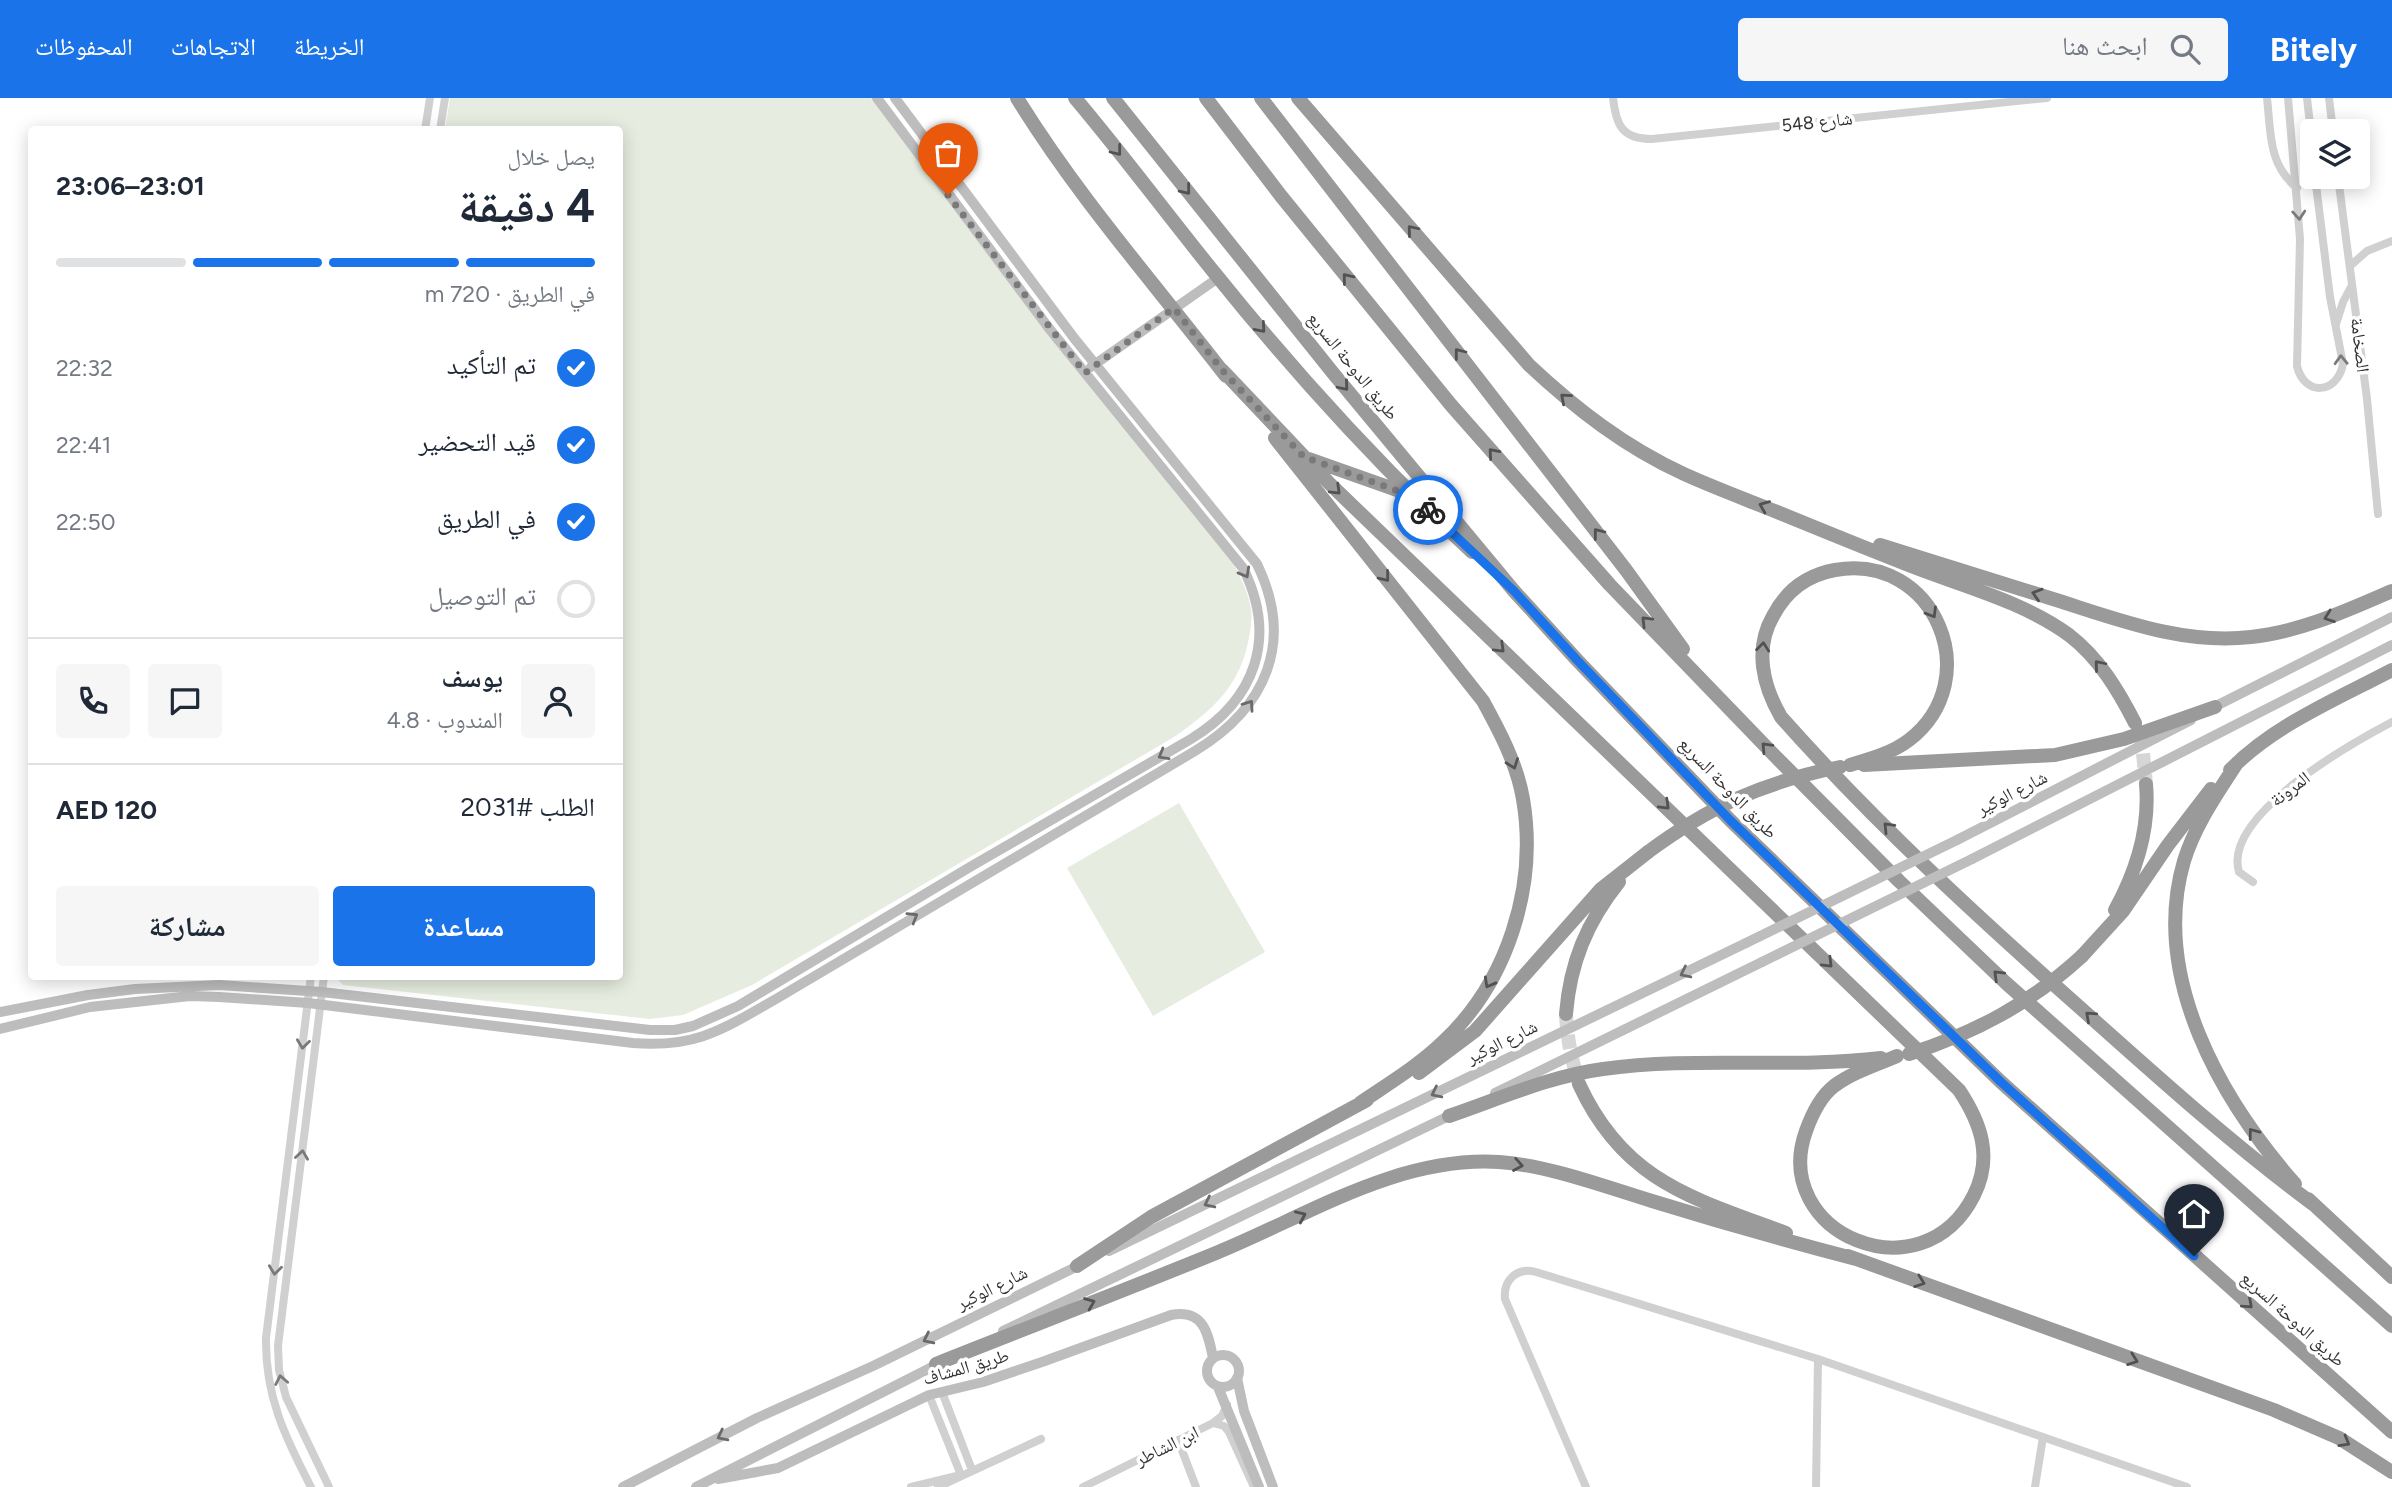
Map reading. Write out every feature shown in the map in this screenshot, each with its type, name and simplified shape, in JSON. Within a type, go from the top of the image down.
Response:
[{"type":"highway","points":[[1017,98],[1065,170],[1483,701],[1503,737],[1516,771],[1523,798],[1527,859],[1520,910],[1506,949],[1487,988],[1459,1027],[1441,1044],[1360,1103]]},
{"type":"highway","points":[[1075,98],[1218,278],[1287,359],[1412,496],[1514,591]]},
{"type":"highway","name":"طريق الدوحة السريع","points":[[1113,98],[1333,373],[1514,591],[1730,820],[2001,1082],[2392,1432]]},
{"type":"highway","points":[[1206,98],[1281,196],[1451,405],[1610,585],[1863,845],[2006,983],[2392,1326]]},
{"type":"highway","points":[[1261,98],[1626,570],[1711,687]]},
{"type":"highway","points":[[1298,98],[1529,365],[1599,426],[1641,453],[1684,474],[2002,600],[2054,625],[2101,667],[2118,690],[2135,723]]},
{"type":"highway","points":[[1222,370],[1304,457],[1959,1090],[1974,1113],[1983,1148],[1983,1167],[1969,1206],[1958,1219],[1926,1241],[1903,1248],[1878,1247],[1855,1241],[1835,1229],[1816,1209],[1802,1174],[1801,1151],[1811,1118],[1820,1101],[1833,1087],[1850,1076],[1903,1055],[1947,1042],[2008,1013],[2037,993],[2082,956],[2123,911],[2194,810],[2237,763],[2278,731],[2392,670]]},
{"type":"highway","points":[[1304,457],[1412,496]]},
{"type":"highway","points":[[1791,517],[2142,627],[2194,637],[2248,638],[2297,628],[2392,591]]},
{"type":"highway","points":[[1077,1266],[1151,1217],[1419,1073],[1475,1031],[1601,889],[1700,815],[1781,781],[1845,766],[1891,751],[1908,741],[1927,724],[1946,687],[1948,666],[1946,647],[1931,610],[1915,592],[1897,579],[1873,570],[1848,568],[1807,579],[1788,593],[1768,624],[1764,638],[1764,678],[1781,717],[1924,865],[2011,946],[2262,1167],[2313,1205],[2392,1278]]},
{"type":"highway","points":[[1845,766],[2021,759],[2055,755],[2124,739],[2215,707]]},
{"type":"highway","points":[[2237,763],[2201,820],[2184,863],[2176,911],[2182,974],[2204,1049],[2224,1088],[2254,1134],[2313,1205]]},
{"type":"highway","points":[[2104,929],[2139,858],[2147,817],[2146,784]]},
{"type":"highway","points":[[1566,1014],[1570,980],[1582,939],[1593,918],[1636,862]]},
{"type":"highway","points":[[1449,1116],[1545,1083],[1600,1069],[1650,1064],[1852,1060],[1903,1055]]},
{"type":"highway","points":[[1579,1084],[1603,1128],[1635,1163],[1672,1188],[1856,1259],[2274,1410],[2339,1438],[2392,1472]]},
{"type":"highway","points":[[936,1364],[1217,1252],[1385,1179],[1439,1164],[1475,1161],[1532,1167],[1604,1186],[1746,1230],[1856,1259]]},
{"type":"street","points":[[426,126],[430,98]]},
{"type":"street","points":[[441,126],[445,98]]},
{"type":"street","points":[[0,1012],[135,989],[219,985],[322,992],[650,1030],[675,1030],[693,1026],[738,1006],[1215,723],[1234,704],[1245,688],[1257,657],[1260,629],[1251,584],[1232,552],[1011,279],[877,98]]},
{"type":"street","points":[[0,1029],[90,1007],[209,997],[308,1003],[633,1043],[677,1044],[698,1039],[776,999],[1195,751],[1231,726],[1256,695],[1269,664],[1273,624],[1270,596],[1264,579],[1248,551],[1094,364],[895,98]]},
{"type":"street","name":"شارع 548","points":[[1613,98],[1618,124],[1625,132],[1642,139],[1969,102],[2047,98]]},
{"type":"street","points":[[2267,98],[2275,159],[2283,174],[2297,188]]},
{"type":"street","points":[[2288,98],[2297,188],[2300,273],[2297,357],[2299,374],[2312,387],[2335,383],[2341,375],[2342,354],[2330,297],[2316,189]]},
{"type":"street","points":[[2307,98],[2309,119]]},
{"type":"street","points":[[2328,100],[2331,119]]},
{"type":"street","name":"الصخامة","points":[[2340,189],[2378,514]]},
{"type":"street","points":[[2350,266],[2367,251],[2392,241]]},
{"type":"street","points":[[2347,244],[2360,251],[2367,251]]},
{"type":"street","points":[[1085,373],[1218,278]]},
{"type":"street","points":[[2336,326],[2343,302],[2352,285]]},
{"type":"street","name":"شارع الوكير","points":[[623,1487],[757,1418],[873,1366],[1957,840],[2392,617]]},
{"type":"street","points":[[696,1487],[936,1364],[1972,859],[2392,645]]},
{"type":"street","name":"المرونة","points":[[2253,882],[2239,872],[2237,856],[2242,840],[2256,817],[2271,802],[2310,774],[2392,722]]},
{"type":"street","points":[[310,980],[266,1338],[267,1373],[273,1404],[311,1487]]},
{"type":"street","points":[[324,980],[278,1334],[282,1389],[329,1487]]},
{"type":"street","points":[[1586,1487],[1505,1299],[1506,1284],[1522,1271],[1536,1272],[1818,1359],[2187,1487]]},
{"type":"street","name":"طريق المشاف","points":[[708,1480],[755,1474],[788,1464],[929,1395],[1030,1366],[1183,1313],[1193,1315],[1202,1324],[1213,1358]]},
{"type":"street","points":[[1237,1378],[1226,1387],[1218,1387],[1212,1384],[1206,1372],[1213,1358],[1227,1355],[1233,1359],[1239,1371],[1237,1378],[1244,1412],[1273,1487]]},
{"type":"street","points":[[1816,1487],[1818,1359]]},
{"type":"street","points":[[1218,1387],[1256,1487]]},
{"type":"street","points":[[942,1392],[972,1470]]},
{"type":"street","points":[[929,1395],[961,1475]]},
{"type":"street","name":"ابن الشاطر","points":[[1083,1487],[1213,1423],[1222,1416],[1227,1405]]},
{"type":"street","points":[[281,1424],[295,1417]]},
{"type":"street","name":"ابن الشاطر","points":[[1213,1423],[1221,1424],[1229,1432],[1256,1487]]},
{"type":"street","points":[[2035,1487],[2043,1437]]},
{"type":"street","points":[[938,1487],[1041,1439]]},
{"type":"street","points":[[1178,1440],[1192,1486]]},
{"type":"street","points":[[911,1487],[961,1475]]},
{"type":"shaded area","points":[[450,98],[871,98],[1037,320],[1234,564],[1249,599],[1251,620],[1245,654],[1232,683],[1213,706],[1174,737],[752,985],[683,1015],[650,1019],[343,985],[338,980],[623,980],[623,126],[445,126]]},
{"type":"shaded area","points":[[1179,803],[1265,952],[1153,1016],[1067,868]]},
{"type":"tunnel","points":[[2139,733],[2146,784]]},
{"type":"tunnel","points":[[1566,1014],[1570,1050],[1579,1084]]},
{"type":"way so far","points":[[948,195],[1085,373],[1174,308],[1222,370],[1304,457],[1412,496],[1428,510]]},
{"type":"route","points":[[1428,510],[1514,591],[1730,820],[2001,1082],[2194,1256]]}]
